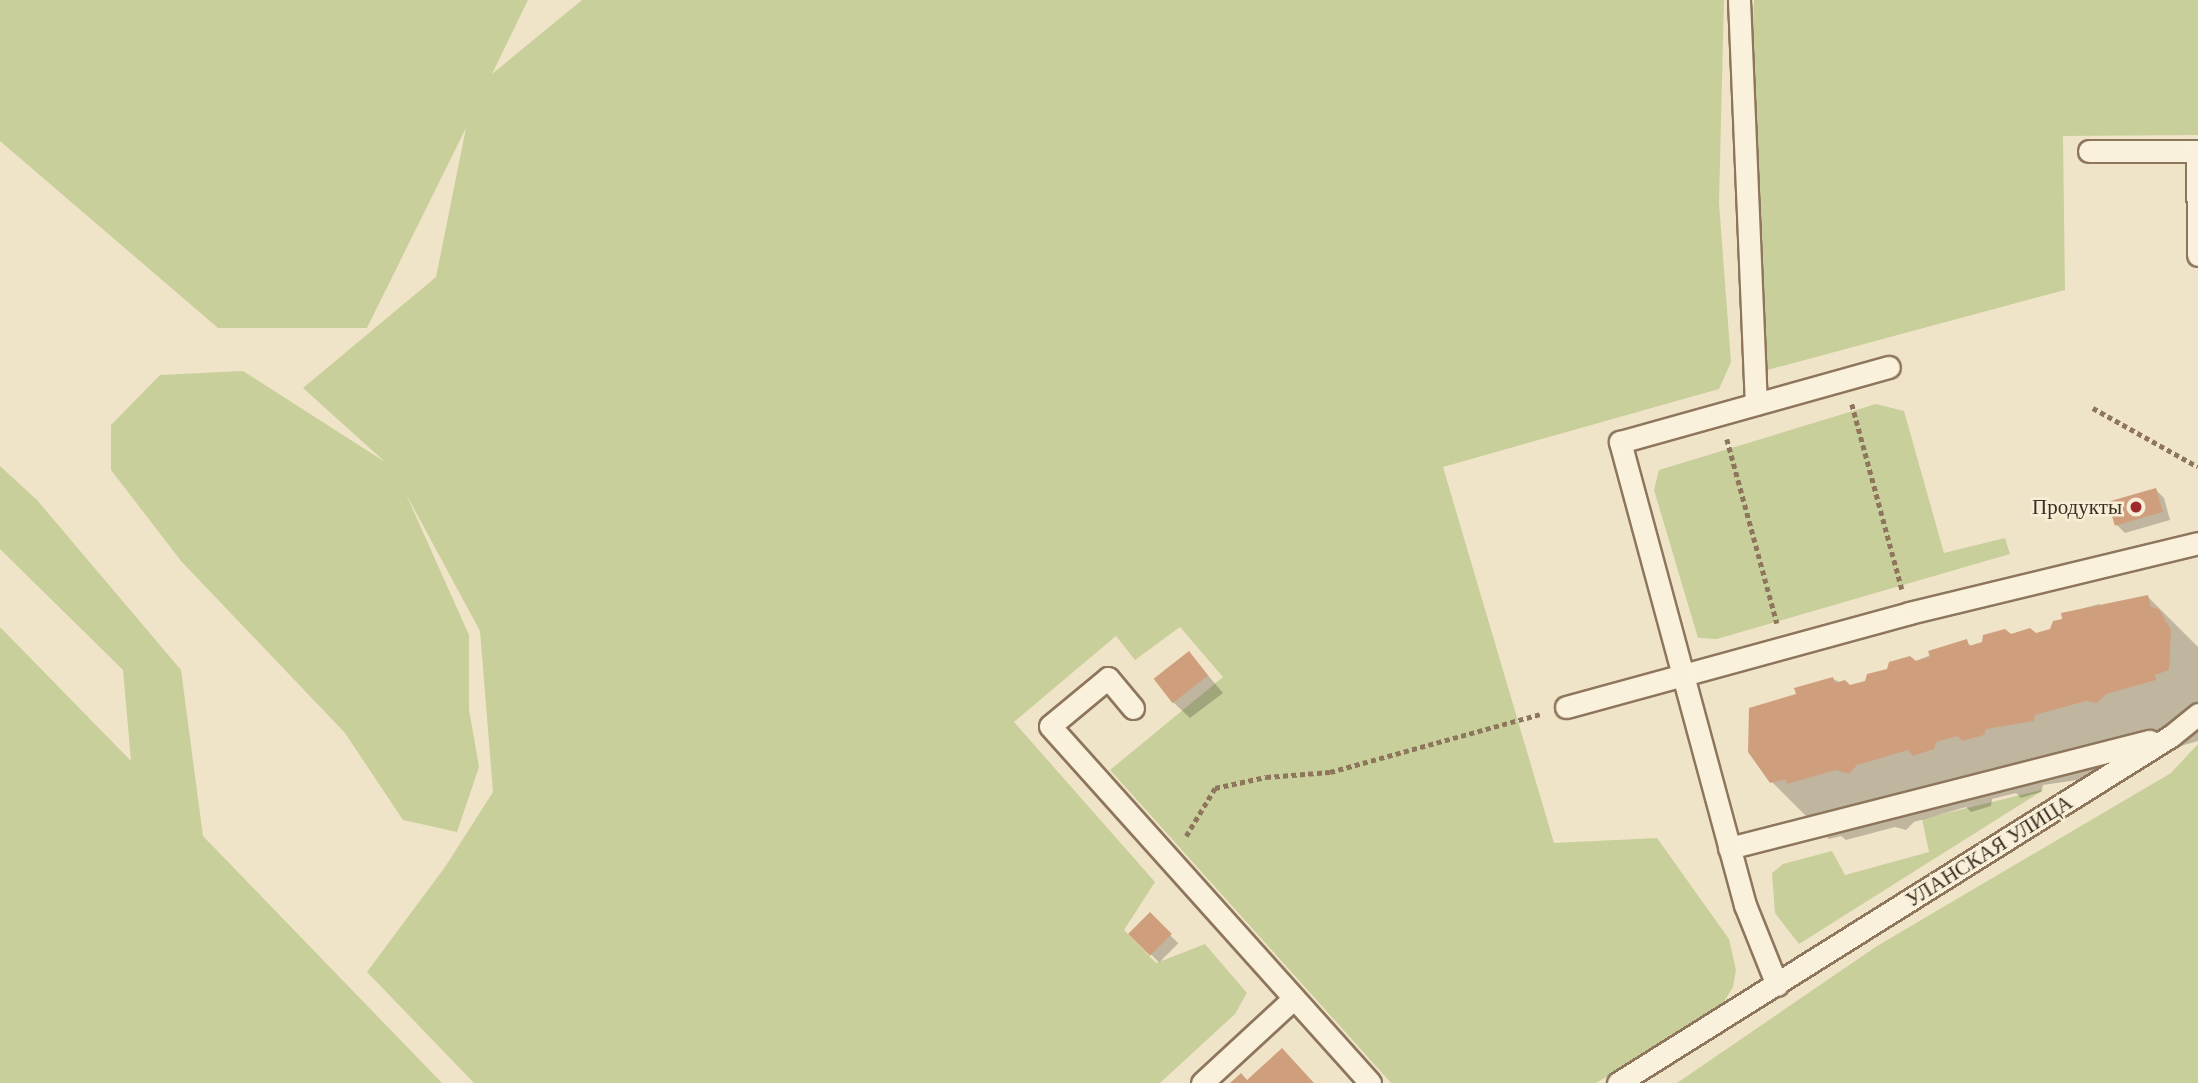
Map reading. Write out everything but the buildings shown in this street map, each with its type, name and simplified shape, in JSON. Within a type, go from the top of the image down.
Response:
[{"type":"lane","points":[[1739,0],[1756,404]]},
{"type":"lane","points":[[2089,151],[2197,151],[2198,255]]},
{"type":"lane","points":[[1777,985],[1745,905],[1620,442],[1889,367]]},
{"type":"lane","points":[[1566,707],[1909,613],[2198,543]]},
{"type":"lane","points":[[1133,708],[1108,678],[1051,726],[1370,1083]]},
{"type":"lane","name":"УЛАНСКАЯ УЛИЦА","points":[[1618,1083],[2171,736],[2198,714]]},
{"type":"lane","points":[[1729,848],[2171,736]]},
{"type":"lane","points":[[1202,1083],[1294,998]]},
{"type":"path","points":[[1851,401],[1900,584]]},
{"type":"path","points":[[2093,408],[2198,467]]},
{"type":"path","points":[[1723,428],[1776,620]]},
{"type":"path","points":[[1168,858],[1215,788],[1266,777],[1330,772],[1524,718]]},
{"type":"green space","points":[[0,0],[528,0],[492,74],[582,0],[1724,0],[1719,203],[1731,362],[1719,389],[1443,467],[1554,843],[1657,838],[1729,939],[1736,970],[1733,987],[1723,1003],[1695,1026],[1596,1083],[1391,1083],[1110,770],[1223,677],[1180,627],[1135,660],[1116,636],[1014,722],[1155,882],[1124,930],[1156,963],[1205,944],[1247,993],[1235,1014],[1160,1083],[474,1083],[367,972],[445,867],[493,792],[480,631],[406,494],[469,635],[469,709],[479,767],[457,832],[403,820],[345,733],[181,561],[111,470],[111,425],[160,375],[243,371],[385,462],[303,388],[436,277],[466,128],[367,328],[218,328],[0,141]]},
{"type":"green space","points":[[1754,0],[2198,0],[2198,135],[2063,136],[2065,290],[1760,372],[1751,67]]},
{"type":"green space","points":[[1876,404],[1904,411],[1944,553],[2005,538],[2010,554],[1717,639],[1698,638],[1654,490],[1659,470]]},
{"type":"green space","points":[[0,466],[37,500],[181,670],[203,836],[442,1083],[0,1083],[0,627],[131,761],[123,670],[0,549]]},
{"type":"green space","points":[[2198,744],[2198,1083],[1677,1083],[1877,946],[2171,773]]},
{"type":"green space","points":[[2045,789],[1799,944],[1775,913],[1772,873],[1783,864],[1832,851],[1845,875],[1929,852],[1922,819]]},
{"type":"place","name":"Продукты","points":[[2136,507]]}]
